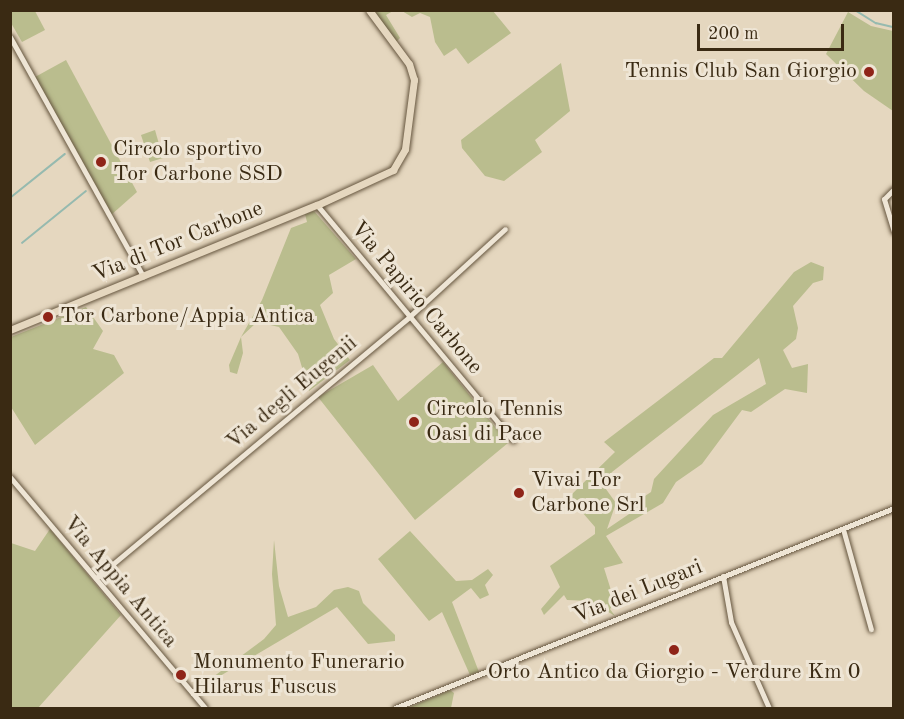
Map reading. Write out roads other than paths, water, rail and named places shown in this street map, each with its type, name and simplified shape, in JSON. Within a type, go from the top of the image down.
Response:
[{"type":"main road","name":"Via di Tor Carbone","points":[[10,330],[317,205],[389,172],[404,152],[413,75],[369,10]]},
{"type":"street","points":[[10,37],[143,276]]},
{"type":"street","points":[[894,189],[884,201],[894,231]]},
{"type":"street","name":"Via Papirio Carbone","points":[[317,205],[513,440]]},
{"type":"street","name":"Via degli Eugenii","points":[[96,578],[409,317],[504,229]]},
{"type":"street","name":"Via Appia Antica","points":[[10,477],[205,708]]},
{"type":"street","name":"Via dei Lugari","points":[[395,708],[894,508]]},
{"type":"street","points":[[843,529],[871,629]]},
{"type":"street","points":[[723,576],[731,622],[769,708]]},
{"type":"waterway","points":[[855,10],[876,23],[894,27]]},
{"type":"waterway","points":[[10,198],[65,154]]},
{"type":"waterway","points":[[22,243],[86,191]]},
{"type":"place","name":"Tennis Club San Giorgio","points":[[869,72]]},
{"type":"place","name":"Circolo sportivo Tor Carbone SSD","points":[[101,162]]},
{"type":"place","name":"Tor Carbone/Appia Antica","points":[[48,317]]},
{"type":"place","name":"Circolo Tennis Oasi di Pace","points":[[414,422]]},
{"type":"place","name":"Vivai Tor Carbone Srl","points":[[519,493]]},
{"type":"place","name":"Orto Antico da Giorgio - Verdure Km 0","points":[[674,650]]},
{"type":"place","name":"Monumento Funerario Hilarus Fuscus","points":[[181,675]]}]
